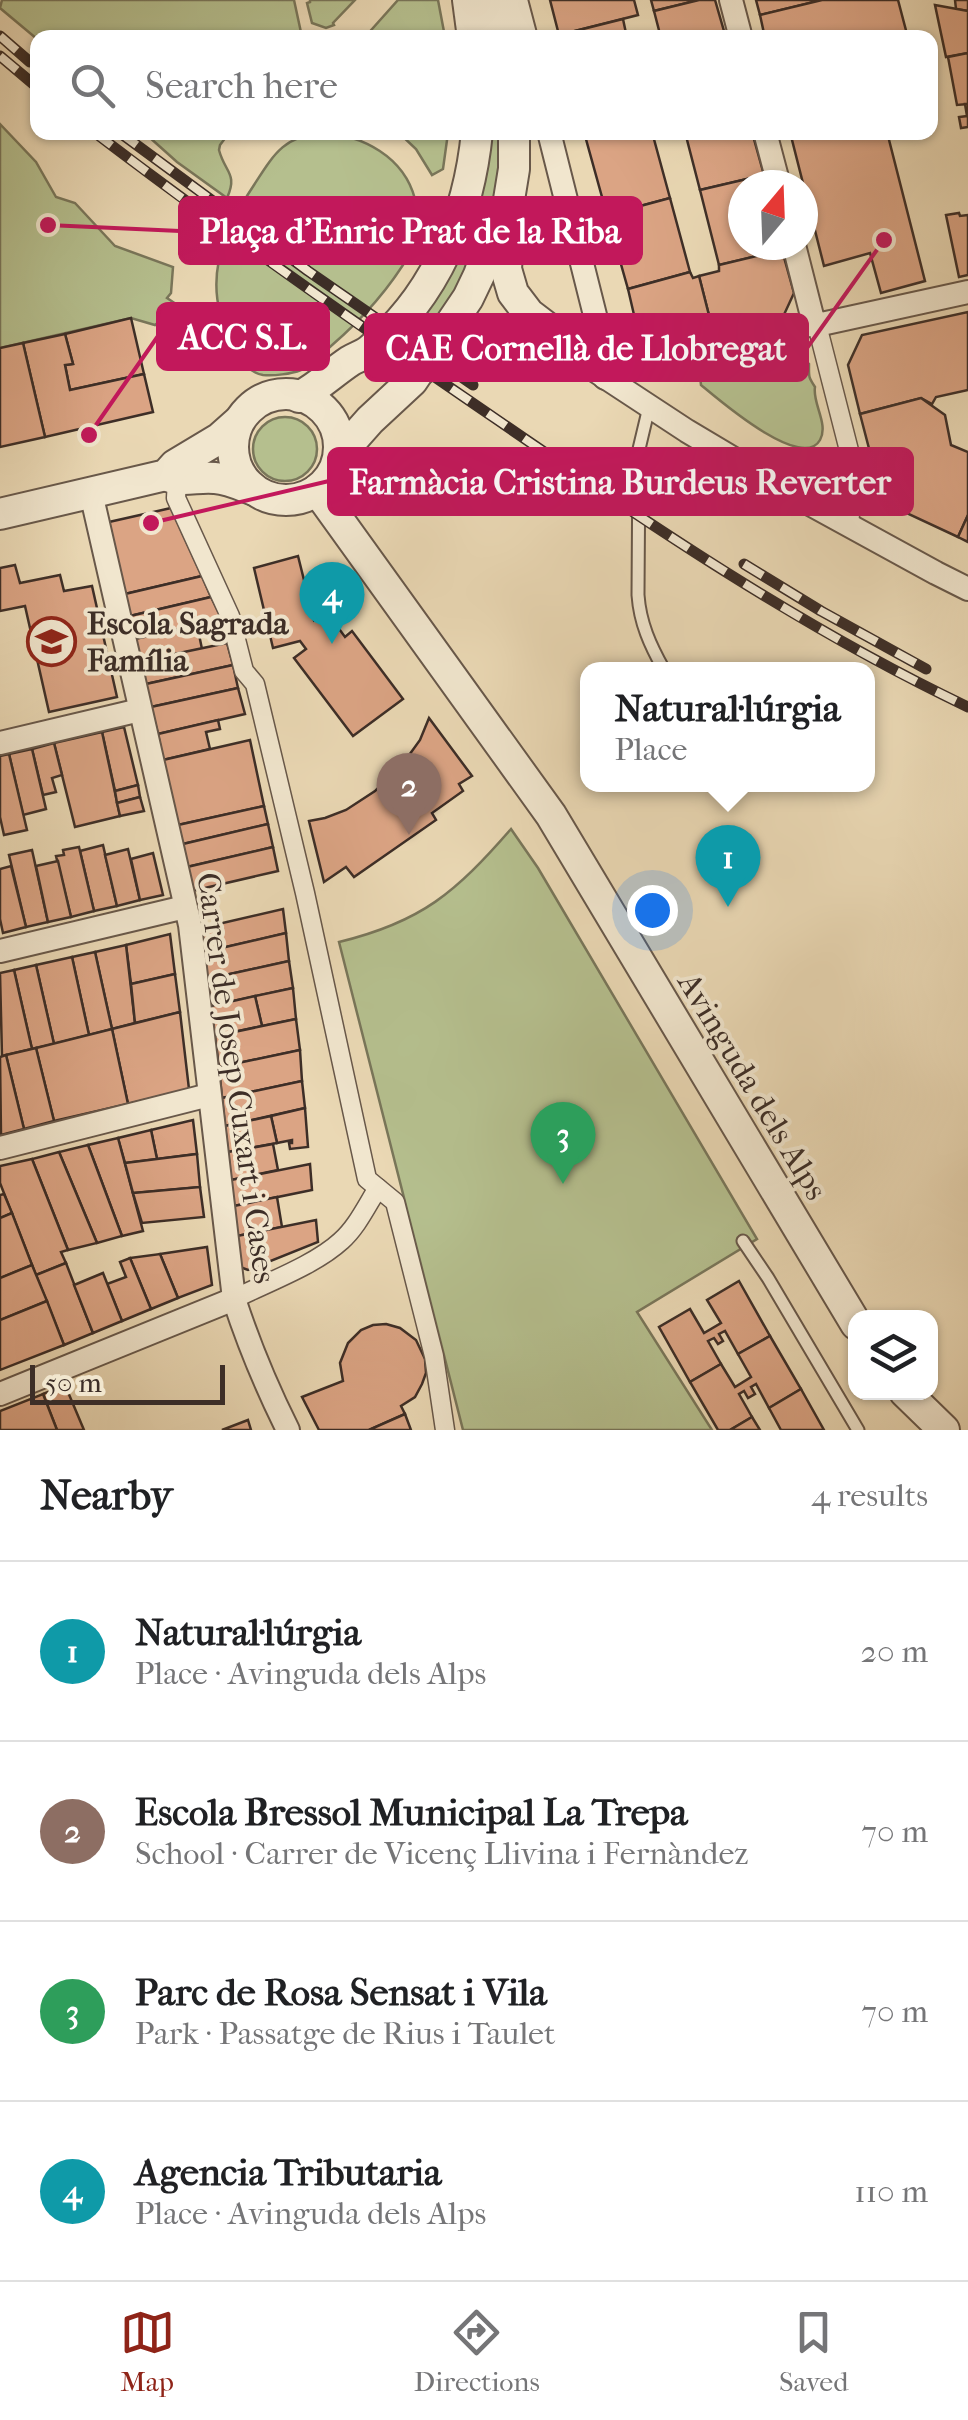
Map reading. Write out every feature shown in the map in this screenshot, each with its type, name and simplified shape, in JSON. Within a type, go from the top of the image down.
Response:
[{"type":"street","points":[[468,0],[472,30]]},
{"type":"street","points":[[491,0],[498,30]]},
{"type":"street","points":[[516,0],[524,30]]},
{"type":"street","points":[[732,0],[739,30]]},
{"type":"street","points":[[299,397],[368,353],[419,300],[460,218],[475,140]]},
{"type":"street","points":[[514,140],[514,170],[506,212],[510,228],[506,269],[513,293],[529,314],[571,346],[595,371]]},
{"type":"street","points":[[552,140],[604,351],[595,371]]},
{"type":"street","points":[[767,140],[775,170]]},
{"type":"street","points":[[412,381],[468,298],[497,224],[506,212]]},
{"type":"street","points":[[798,260],[854,470],[848,525]]},
{"type":"street","points":[[595,371],[968,292]]},
{"type":"street","points":[[339,456],[370,420],[462,341],[475,332],[503,328],[534,338],[595,371],[758,474],[968,589]]},
{"type":"street","points":[[0,514],[172,477],[230,480],[268,496],[294,499],[317,490],[334,469],[340,443],[333,421],[324,410],[299,397],[286,394],[261,400],[220,438],[175,465],[172,477],[176,498],[230,616],[244,671],[255,684],[367,1179],[395,1202],[434,1356],[445,1430]]},
{"type":"street","points":[[238,422],[234,455],[238,468],[256,490]]},
{"type":"street","name":"Avinguda dels Alps","points":[[317,490],[550,815],[848,1311]]},
{"type":"street","name":"Carrer de Josep Cuxart i Cases","points":[[91,493],[190,925],[234,1299],[262,1376],[288,1430]]},
{"type":"street","points":[[0,743],[140,710]]},
{"type":"street","points":[[0,951],[185,906]]},
{"type":"street","points":[[0,1148],[209,1095]]},
{"type":"street","points":[[0,1394],[234,1299],[319,1257],[353,1228],[378,1188]]},
{"type":"street","points":[[913,1400],[944,1430]]},
{"type":"lane","points":[[649,407],[639,449],[638,595],[640,618],[660,662]]},
{"type":"lane","points":[[744,1241],[858,1430]]},
{"type":"green space","points":[[2,0],[294,0],[300,30],[30,30],[30,33],[0,8]]},
{"type":"green space","points":[[355,0],[334,25],[326,28],[312,23],[307,3]]},
{"type":"green space","points":[[398,0],[438,0],[444,30],[371,30]]},
{"type":"green space","points":[[0,124],[36,162],[56,197],[75,203],[115,246],[173,267],[167,298],[179,306],[155,325],[131,318],[0,348]]},
{"type":"green space","points":[[152,140],[224,140],[219,150],[231,178],[227,198]]},
{"type":"green space","points":[[357,140],[380,151],[410,184],[418,239],[380,297],[317,359],[297,371],[263,375],[244,363],[232,343],[223,322],[216,281],[224,242],[242,204],[274,156],[289,143]]},
{"type":"green space","points":[[406,140],[447,140],[443,169],[432,175]]},
{"type":"green space","points":[[484,140],[499,140],[493,210],[481,248],[429,341],[390,383],[370,364],[410,327]]},
{"type":"green space","points":[[802,350],[809,364],[823,427],[820,440],[810,447],[796,447],[760,430],[701,385],[700,376],[706,373]]},
{"type":"green space","points":[[285,417],[308,426],[317,449],[308,472],[285,481],[262,472],[253,449],[262,426]]},
{"type":"green space","points":[[511,829],[538,868],[757,1239],[637,1312],[712,1430],[463,1430],[339,942],[393,925],[436,902]]},
{"type":"building","points":[[550,0],[634,0],[638,15],[579,30],[558,30]]},
{"type":"building","points":[[651,0],[699,0],[654,11]]},
{"type":"building","points":[[715,0],[724,30],[659,30],[654,11]]},
{"type":"building","points":[[756,0],[822,0],[760,15]]},
{"type":"building","points":[[822,0],[898,0],[906,30],[763,30],[760,15]]},
{"type":"building","points":[[955,0],[968,0],[968,11],[956,9]]},
{"type":"building","points":[[935,5],[968,11],[968,53],[946,57]]},
{"type":"building","points":[[623,19],[625,30],[579,30]]},
{"type":"building","points":[[968,53],[968,104],[957,105],[948,57]]},
{"type":"building","points":[[968,104],[968,127],[961,128],[959,117],[967,116]]},
{"type":"building","points":[[586,140],[654,140],[670,198],[607,215]]},
{"type":"building","points":[[687,140],[754,140],[763,170],[728,170],[728,183],[700,190]]},
{"type":"building","points":[[792,140],[889,140],[925,281],[881,293],[870,253],[824,266],[818,242],[818,170],[800,170]]},
{"type":"building","points":[[728,183],[728,260],[740,260],[719,265],[700,190]]},
{"type":"building","points":[[670,198],[690,272],[628,289],[607,215]]},
{"type":"building","points":[[946,215],[968,215],[968,275],[959,277]]},
{"type":"building","points":[[740,260],[785,260],[794,293],[782,319],[714,335],[699,276],[719,271],[719,265]]},
{"type":"building","points":[[690,272],[693,278],[699,276],[714,335],[665,345],[638,332],[628,289]]},
{"type":"building","points":[[968,312],[968,390],[936,397],[932,404],[921,398],[860,414],[848,365],[862,335]]},
{"type":"building","points":[[131,318],[144,374],[70,390],[65,365],[73,364],[65,334]]},
{"type":"building","points":[[65,334],[73,364],[65,365],[70,390],[144,374],[153,412],[45,437],[23,343]]},
{"type":"building","points":[[23,343],[45,437],[0,447],[0,348]]},
{"type":"building","points":[[921,398],[945,415],[951,445],[968,452],[968,515],[958,537],[883,502],[860,414]]},
{"type":"building","points":[[171,508],[202,576],[125,594],[109,522]]},
{"type":"building","points":[[968,515],[968,542],[958,537]]},
{"type":"building","points":[[298,556],[314,620],[326,611],[345,637],[352,631],[403,699],[353,736],[294,658],[306,649],[300,641],[273,648],[254,568]]},
{"type":"building","name":"Escola Sagrada Família","points":[[15,565],[20,583],[60,575],[64,591],[92,586],[117,697],[49,712],[25,606],[0,611],[0,568]]},
{"type":"building","points":[[202,576],[211,597],[130,616],[125,594]]},
{"type":"building","points":[[211,597],[222,619],[135,639],[130,616]]},
{"type":"building","points":[[197,625],[202,649],[141,661],[135,639]]},
{"type":"building","points":[[227,643],[233,665],[146,684],[141,661]]},
{"type":"building","points":[[233,665],[238,688],[151,707],[146,684]]},
{"type":"building","points":[[238,688],[245,714],[158,734],[151,707]]},
{"type":"building","points":[[429,718],[472,776],[459,784],[463,791],[432,813],[436,820],[354,877],[346,867],[324,882],[309,821],[346,810],[375,791],[407,758]]},
{"type":"building","points":[[218,720],[220,729],[206,732],[210,749],[163,760],[158,734]]},
{"type":"building","points":[[124,727],[138,785],[115,791],[102,732]]},
{"type":"building","points":[[102,732],[120,816],[75,827],[54,743]]},
{"type":"building","points":[[250,740],[264,806],[178,825],[163,760]]},
{"type":"building","points":[[54,743],[62,775],[52,778],[56,792],[43,795],[32,749]]},
{"type":"building","points":[[32,749],[46,809],[23,815],[9,754]]},
{"type":"building","points":[[9,754],[27,830],[4,835],[0,817],[0,756]]},
{"type":"building","points":[[138,785],[140,797],[117,803],[115,791]]},
{"type":"building","points":[[140,797],[144,811],[120,816],[117,803]]},
{"type":"building","points":[[264,806],[268,824],[183,844],[178,825]]},
{"type":"building","points":[[268,824],[273,847],[187,867],[183,844]]},
{"type":"building","points":[[103,845],[117,906],[94,911],[80,851]]},
{"type":"building","points":[[79,847],[94,911],[71,917],[56,856],[64,855],[63,850]]},
{"type":"building","points":[[273,847],[278,871],[192,891],[187,867]]},
{"type":"building","points":[[128,849],[140,900],[117,906],[105,855]]},
{"type":"building","points":[[32,850],[48,922],[26,927],[9,855]]},
{"type":"building","points":[[153,853],[163,895],[140,900],[131,859]]},
{"type":"building","points":[[58,861],[71,917],[48,922],[36,866]]},
{"type":"building","points":[[11,866],[26,927],[3,933],[0,869]]},
{"type":"building","points":[[283,909],[286,933],[204,952],[201,928]]},
{"type":"building","points":[[286,933],[289,961],[207,979],[204,952]]},
{"type":"building","points":[[170,934],[175,974],[131,984],[126,945]]},
{"type":"building","points":[[126,945],[135,1023],[112,1029],[95,952]]},
{"type":"building","points":[[95,952],[112,1029],[89,1035],[72,957]]},
{"type":"building","points":[[72,957],[89,1035],[54,1044],[36,965]]},
{"type":"building","points":[[289,961],[293,988],[211,1006],[207,979]]},
{"type":"building","points":[[36,965],[54,1044],[32,1049],[14,970]]},
{"type":"building","points":[[14,970],[32,1049],[2,1056],[0,973]]},
{"type":"building","points":[[175,974],[180,1012],[135,1023],[131,984]]},
{"type":"building","points":[[293,988],[296,1019],[262,1026],[255,996]]},
{"type":"building","points":[[255,996],[262,1026],[215,1036],[211,1006]]},
{"type":"building","points":[[180,1012],[189,1089],[128,1104],[112,1029]]},
{"type":"building","points":[[296,1019],[300,1050],[219,1067],[215,1036]]},
{"type":"building","points":[[112,1029],[128,1104],[54,1121],[36,1048]]},
{"type":"building","points":[[36,1048],[54,1121],[24,1129],[6,1055]]},
{"type":"building","points":[[300,1050],[302,1081],[222,1098],[219,1067]]},
{"type":"building","points":[[6,1055],[24,1129],[1,1135],[0,1057]]},
{"type":"building","points":[[302,1081],[305,1108],[225,1126],[222,1098]]},
{"type":"building","points":[[305,1108],[308,1147],[290,1149],[292,1140],[277,1143],[271,1116]]},
{"type":"building","points":[[271,1116],[277,1143],[228,1152],[225,1126]]},
{"type":"building","points":[[193,1120],[197,1154],[157,1159],[151,1130]]},
{"type":"building","points":[[151,1130],[157,1159],[125,1163],[118,1138]]},
{"type":"building","points":[[118,1138],[143,1231],[122,1236],[88,1145]]},
{"type":"building","points":[[273,1144],[278,1170],[231,1180],[228,1152]]},
{"type":"building","points":[[88,1145],[122,1236],[97,1243],[59,1152]]},
{"type":"building","points":[[59,1152],[97,1243],[68,1250],[32,1159]]},
{"type":"building","points":[[197,1154],[200,1187],[133,1193],[125,1163]]},
{"type":"building","points":[[32,1159],[68,1250],[61,1252],[66,1263],[36,1275],[0,1183],[0,1166]]},
{"type":"building","points":[[310,1164],[312,1190],[234,1206],[231,1180]]},
{"type":"building","points":[[200,1187],[204,1217],[142,1223],[133,1193]]},
{"type":"building","points":[[4,1194],[12,1213],[0,1218],[0,1195]]},
{"type":"building","points":[[277,1197],[282,1227],[237,1236],[234,1206]]},
{"type":"building","points":[[12,1213],[32,1265],[0,1278],[0,1218]]},
{"type":"building","points":[[316,1220],[318,1242],[248,1270],[240,1267],[237,1236]]},
{"type":"building","points":[[207,1247],[212,1285],[178,1298],[160,1254]]},
{"type":"building","points":[[160,1254],[178,1298],[151,1309],[130,1258]]},
{"type":"building","points":[[130,1258],[151,1309],[122,1321],[107,1284],[126,1277],[120,1262]]},
{"type":"building","points":[[66,1263],[93,1333],[64,1345],[36,1275]]},
{"type":"building","points":[[32,1265],[47,1301],[0,1320],[0,1278]]},
{"type":"building","points":[[103,1273],[122,1321],[93,1333],[74,1285]]},
{"type":"building","points":[[739,1281],[770,1336],[738,1354],[725,1331],[719,1334],[723,1341],[708,1341],[721,1364],[690,1382],[659,1327],[690,1309],[704,1333],[721,1323],[707,1300]]},
{"type":"building","points":[[47,1301],[64,1345],[0,1370],[0,1320]]},
{"type":"building","points":[[386,1324],[400,1328],[416,1340],[425,1359],[422,1384],[415,1397],[401,1406],[405,1414],[369,1430],[319,1430],[302,1397],[343,1381],[340,1363],[348,1343],[361,1330]]},
{"type":"building","points":[[770,1336],[801,1389],[769,1408],[756,1384],[751,1387],[755,1394],[748,1398],[744,1391],[739,1394],[752,1417],[730,1430],[718,1430],[690,1382],[721,1364],[735,1387],[751,1377],[738,1354]]},
{"type":"building","points":[[65,1385],[84,1430],[57,1430],[43,1394]]},
{"type":"building","points":[[801,1389],[824,1430],[781,1430],[769,1408]]},
{"type":"building","points":[[43,1394],[57,1430],[0,1430],[0,1411]]},
{"type":"building","points":[[405,1414],[411,1430],[369,1430]]},
{"type":"building","points":[[752,1417],[760,1430],[730,1430]]},
{"type":"building","points":[[248,1420],[251,1430],[222,1430]]},
{"type":"railway","points":[[0,36],[30,62]]},
{"type":"railway","points":[[0,56],[30,81]]},
{"type":"railway","points":[[105,140],[344,314],[668,535],[845,643],[968,707]]},
{"type":"railway","points":[[130,140],[308,271],[473,385]]},
{"type":"railway","points":[[744,564],[926,669]]},
{"type":"place","name":"Plaça d'Enric Prat de la Riba","points":[[48,225]]},
{"type":"place","name":"CAE Cornellà de Llobregat","points":[[884,240]]},
{"type":"place","name":"ACC S.L.","points":[[89,435]]},
{"type":"place","name":"Farmàcia Cristina Burdeus Reverter","points":[[151,523]]},
{"type":"place","name":"Escola Sagrada Família","points":[[52,641]]},
{"type":"place","name":"Agencia Tributaria","points":[[332,644]]},
{"type":"place","name":"Escola Bressol Municipal La Trepa","points":[[409,835]]},
{"type":"place","name":"Natural·lúrgia","points":[[728,907]]},
{"type":"place","name":"Parc de Rosa Sensat i Vila","points":[[563,1184]]}]
